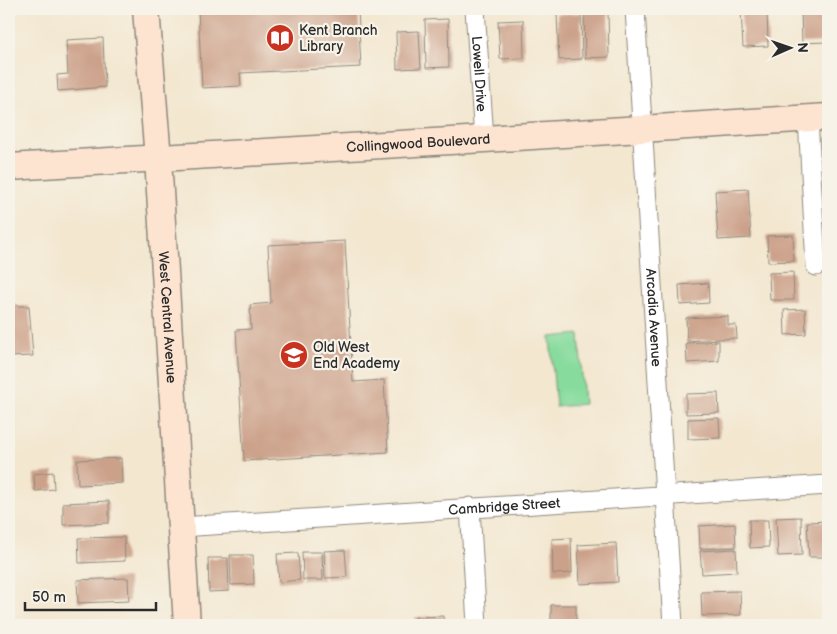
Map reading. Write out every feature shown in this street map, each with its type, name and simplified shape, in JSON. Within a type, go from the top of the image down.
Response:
[{"type":"main road","name":"West Central Avenue","points":[[146,9],[158,159],[187,625]]},
{"type":"main road","name":"Collingwood Boulevard","points":[[9,167],[818,117]]},
{"type":"street","name":"Lowell Drive","points":[[475,9],[484,139]]},
{"type":"street","name":"Arcadia Avenue","points":[[635,9],[673,625]]},
{"type":"street","points":[[816,266],[818,117]]},
{"type":"street","name":"Cambridge Street","points":[[180,526],[828,486]]},
{"type":"street","points":[[470,507],[477,625]]},
{"type":"green space","points":[[579,334],[584,404],[556,407],[550,337]]},
{"type":"building","name":"Kent Branch Library","points":[[198,9],[358,9],[361,67],[240,73],[241,86],[202,88]]},
{"type":"building","points":[[741,9],[767,9],[768,46],[743,47]]},
{"type":"building","points":[[801,9],[826,9],[827,42],[802,43]]},
{"type":"building","points":[[608,12],[609,57],[585,58],[584,13]]},
{"type":"building","points":[[581,13],[582,59],[559,60],[557,14]]},
{"type":"building","points":[[448,19],[449,67],[426,68],[425,20]]},
{"type":"building","points":[[523,20],[524,58],[500,59],[498,21]]},
{"type":"building","points":[[419,31],[421,68],[397,69],[396,32]]},
{"type":"building","points":[[103,38],[105,87],[58,91],[57,75],[68,74],[66,40]]},
{"type":"building","points":[[748,189],[751,238],[718,240],[715,191]]},
{"type":"building","points":[[793,235],[794,261],[768,262],[767,236]]},
{"type":"building","name":"Old West End Academy","points":[[345,241],[353,382],[384,380],[388,452],[244,461],[236,330],[251,329],[250,305],[271,303],[268,245]]},
{"type":"building","points":[[793,272],[794,300],[770,300],[769,273]]},
{"type":"building","points":[[708,283],[709,303],[680,305],[679,285]]},
{"type":"building","points":[[10,303],[17,306],[29,306],[33,356],[9,357]]},
{"type":"building","points":[[805,309],[806,334],[785,335],[784,310]]},
{"type":"building","points":[[728,316],[728,325],[736,325],[737,338],[687,341],[686,318]]},
{"type":"building","points":[[719,341],[719,361],[687,363],[686,343]]},
{"type":"building","points":[[718,393],[719,413],[686,414],[686,394]]},
{"type":"building","points":[[719,418],[720,438],[688,439],[688,419]]},
{"type":"building","points":[[824,422],[828,422],[828,449],[825,449]]},
{"type":"building","points":[[121,458],[122,483],[78,485],[77,460]]},
{"type":"building","points":[[53,472],[54,489],[35,491],[34,474]]},
{"type":"building","points":[[109,501],[109,523],[63,525],[63,503]]},
{"type":"building","points":[[801,517],[802,555],[778,556],[776,518]]},
{"type":"building","points":[[749,520],[768,520],[769,547],[750,548]]},
{"type":"building","points":[[828,521],[828,557],[809,557],[807,522]]},
{"type":"building","points":[[735,524],[736,547],[700,549],[699,526]]},
{"type":"building","points":[[124,537],[125,561],[79,563],[78,538]]},
{"type":"building","points":[[571,538],[572,573],[553,574],[552,539]]},
{"type":"building","points":[[616,543],[618,582],[580,584],[578,545]]},
{"type":"building","points":[[736,549],[737,572],[702,574],[700,551]]},
{"type":"building","points":[[345,550],[347,577],[325,578],[324,551]]},
{"type":"building","points":[[302,552],[322,552],[323,580],[303,580]]},
{"type":"building","points":[[298,553],[300,580],[279,582],[277,554]]},
{"type":"building","points":[[230,555],[253,555],[254,584],[231,585]]},
{"type":"building","points":[[208,558],[228,558],[229,591],[209,592]]},
{"type":"building","points":[[128,578],[129,601],[78,603],[77,580]]},
{"type":"building","points":[[740,591],[741,615],[702,616],[701,592]]},
{"type":"building","points":[[551,605],[576,605],[576,621],[551,621]]},
{"type":"building","points":[[443,616],[444,625],[415,625],[415,617]]},
{"type":"building","points":[[126,622],[126,625],[88,625],[88,624]]},
{"type":"place","name":"Kent Branch Library","points":[[280,38]]},
{"type":"place","name":"Old West End Academy","points":[[294,355]]}]
